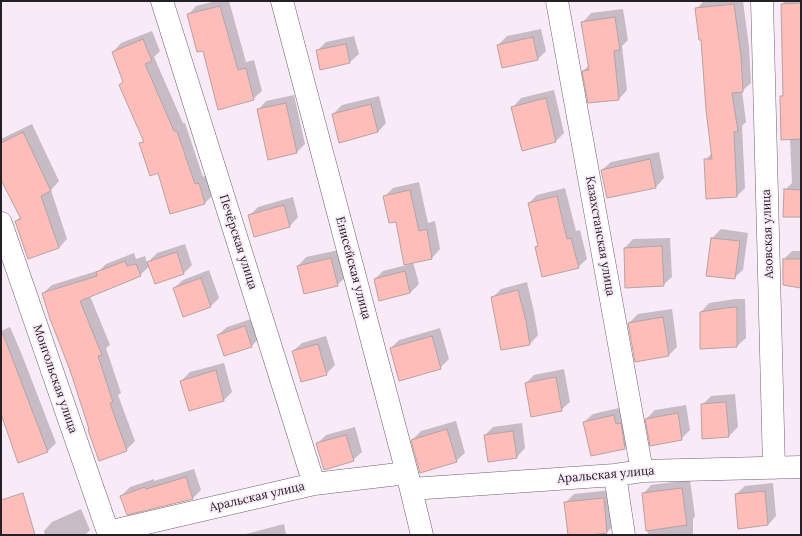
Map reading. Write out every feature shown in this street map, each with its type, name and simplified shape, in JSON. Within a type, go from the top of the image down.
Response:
[{"type":"street","name":"Печёрская улица","points":[[162,1],[314,484]]},
{"type":"street","name":"Енисейская улица","points":[[282,1],[422,535]]},
{"type":"street","name":"Казахстанская улица","points":[[557,1],[642,471]]},
{"type":"street","name":"Азовская улица","points":[[762,1],[774,468]]},
{"type":"street","name":"Монгольская улица","points":[[1,223],[108,534]]},
{"type":"street","name":"Аральская улица","points":[[108,534],[314,484],[616,475],[642,471],[801,467]]},
{"type":"street","points":[[616,475],[624,535]]},
{"type":"building","points":[[801,3],[801,139],[781,140],[780,96],[783,96],[781,4]]},
{"type":"building","points":[[734,4],[741,56],[743,92],[732,93],[738,131],[734,132],[737,197],[706,199],[704,159],[712,159],[706,110],[701,40],[699,40],[695,8]]},
{"type":"building","points":[[220,6],[238,70],[246,68],[254,100],[218,110],[203,51],[197,52],[187,14]]},
{"type":"building","points":[[615,17],[620,50],[614,51],[619,100],[588,103],[582,71],[589,70],[581,22]]},
{"type":"building","points":[[533,37],[538,60],[502,68],[497,45]]},
{"type":"building","points":[[143,39],[152,61],[145,64],[174,131],[177,131],[195,184],[199,183],[205,204],[170,214],[158,173],[150,176],[139,143],[144,142],[119,85],[123,82],[112,52]]},
{"type":"building","points":[[346,44],[350,63],[320,70],[316,50]]},
{"type":"building","points":[[546,98],[556,142],[522,151],[511,107]]},
{"type":"building","points":[[286,103],[297,153],[268,160],[257,109]]},
{"type":"building","points":[[371,104],[378,132],[339,143],[332,114]]},
{"type":"building","points":[[23,132],[51,191],[41,196],[59,248],[28,259],[15,221],[21,219],[1,180],[1,143]]},
{"type":"building","points":[[650,159],[656,188],[607,198],[601,170]]},
{"type":"building","points":[[784,189],[801,190],[801,217],[783,217]]},
{"type":"building","points":[[410,190],[419,231],[427,229],[432,259],[404,265],[396,222],[389,223],[383,196]]},
{"type":"building","points":[[557,196],[567,239],[571,238],[579,268],[542,277],[535,247],[538,246],[528,203]]},
{"type":"building","points":[[284,205],[290,227],[254,237],[248,215]]},
{"type":"building","points":[[711,238],[740,241],[735,279],[706,276]]},
{"type":"building","points":[[662,246],[664,286],[625,288],[624,248]]},
{"type":"building","points":[[177,252],[184,274],[155,284],[147,262]]},
{"type":"building","points":[[331,258],[338,286],[304,294],[297,266]]},
{"type":"building","points":[[783,259],[801,259],[801,288],[783,285]]},
{"type":"building","points":[[125,261],[127,266],[136,264],[141,276],[80,301],[102,355],[98,356],[113,402],[110,403],[127,451],[99,461],[70,370],[50,319],[42,293],[97,276],[96,272]]},
{"type":"building","points":[[405,271],[410,293],[379,301],[374,279]]},
{"type":"building","points":[[201,278],[211,307],[183,317],[173,288]]},
{"type":"building","points":[[518,290],[526,321],[530,345],[501,350],[491,297]]},
{"type":"building","points":[[737,307],[737,347],[700,349],[700,312]]},
{"type":"building","points":[[663,317],[669,356],[635,362],[628,323]]},
{"type":"building","points":[[245,326],[252,347],[224,356],[217,335]]},
{"type":"building","points":[[1,334],[3,334],[48,452],[18,463],[1,414]]},
{"type":"building","points":[[432,336],[441,369],[399,381],[390,348]]},
{"type":"building","points":[[318,344],[327,375],[301,382],[292,351]]},
{"type":"building","points":[[216,370],[224,401],[189,411],[180,381]]},
{"type":"building","points":[[556,377],[562,411],[531,417],[525,383]]},
{"type":"building","points":[[726,402],[729,437],[702,439],[701,404]]},
{"type":"building","points":[[678,413],[682,440],[650,446],[645,419]]},
{"type":"building","points":[[614,415],[616,424],[621,423],[625,449],[591,456],[583,422]]},
{"type":"building","points":[[447,429],[457,462],[420,473],[411,440]]},
{"type":"building","points":[[513,431],[517,458],[488,462],[484,435]]},
{"type":"building","points":[[346,435],[354,461],[324,470],[316,443]]},
{"type":"building","points":[[186,477],[193,499],[127,515],[120,496],[145,487],[146,489]]},
{"type":"building","points":[[682,488],[687,525],[646,531],[642,493]]},
{"type":"building","points":[[765,491],[768,525],[738,529],[735,494]]},
{"type":"building","points":[[23,493],[35,535],[1,535],[1,500]]},
{"type":"building","points":[[604,498],[607,533],[568,535],[564,502]]}]
